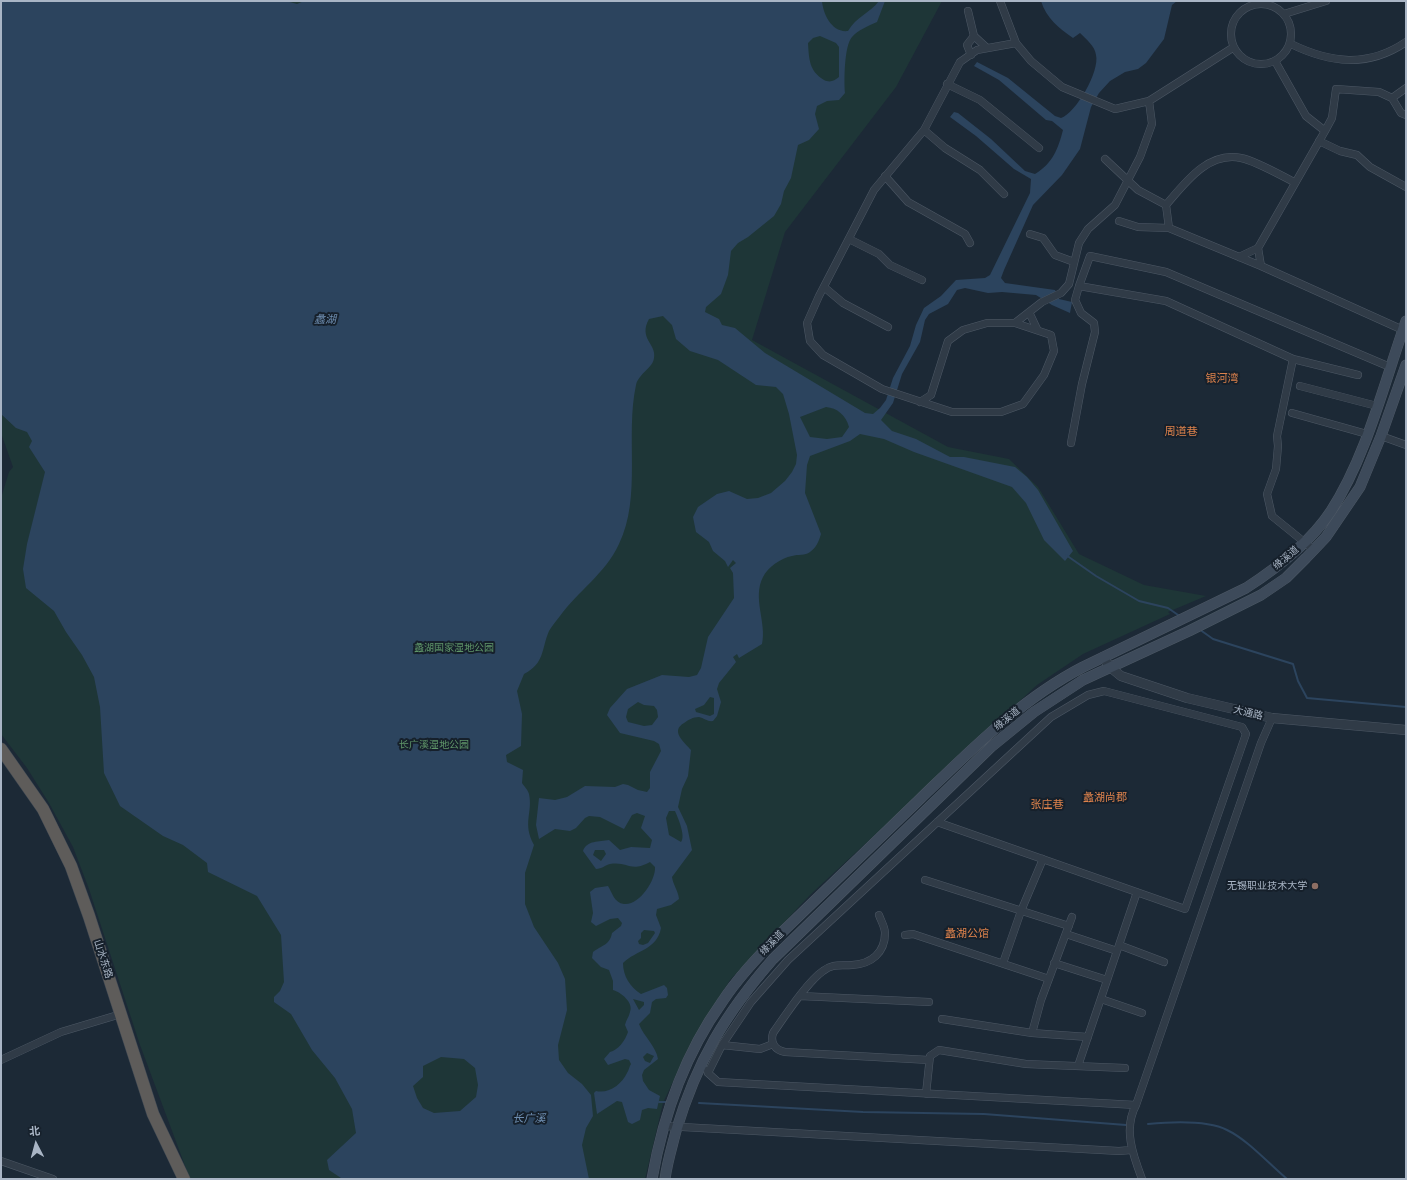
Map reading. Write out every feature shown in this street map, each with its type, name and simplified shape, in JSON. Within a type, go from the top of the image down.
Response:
[{"type":"highway","name":"山水东路","points":[[1,749],[43,809],[65,853],[89,916],[153,1114],[184,1179]]},
{"type":"main road","name":"缘溪道","points":[[652,1179],[664,1126],[677,1086],[704,1029],[722,1001],[757,959],[982,739],[1065,676],[1246,588],[1269,573],[1305,542],[1330,512],[1348,482],[1367,434],[1404,326]]},
{"type":"main road","name":"缘溪道","points":[[665,1179],[677,1128],[690,1089],[706,1052],[747,989],[773,959],[991,747],[1059,694],[1083,680],[1209,622],[1261,595],[1286,578],[1326,537],[1360,487],[1381,436],[1406,365]]},
{"type":"street","points":[[1000,1],[1016,43],[1031,61],[1062,87],[1115,109],[1149,101],[1234,47]]},
{"type":"street","points":[[1284,14],[1326,1]]},
{"type":"street","points":[[1250,4],[1272,6],[1284,14],[1291,26],[1291,44],[1286,53],[1275,61],[1264,65],[1251,63],[1241,57],[1234,47],[1231,33],[1235,19],[1250,4]]},
{"type":"street","points":[[968,11],[974,36],[987,48]]},
{"type":"street","points":[[971,55],[967,45],[974,36]]},
{"type":"street","points":[[1291,44],[1312,54],[1338,60],[1363,60],[1389,52],[1406,42]]},
{"type":"street","points":[[920,402],[931,395],[948,341],[963,330],[987,323],[1015,323],[1051,335],[1054,350],[1044,374],[1023,404],[1001,412],[952,412],[920,402],[888,391],[823,355],[810,341],[807,323],[874,190],[924,130],[960,62],[977,50],[1016,43]]},
{"type":"street","points":[[1275,61],[1306,116],[1325,131]]},
{"type":"street","points":[[947,84],[980,100],[1039,148]]},
{"type":"street","points":[[1392,98],[1406,88]]},
{"type":"street","points":[[1239,257],[1258,248],[1294,182],[1332,118],[1336,89],[1378,92],[1392,98],[1401,113],[1406,115]]},
{"type":"street","points":[[1015,323],[1042,302],[1061,292],[1069,284],[1079,243],[1088,229],[1115,205],[1129,182],[1140,157],[1152,124],[1149,101]]},
{"type":"street","points":[[924,130],[945,148],[980,170],[1004,194]]},
{"type":"street","points":[[1319,141],[1340,151],[1357,155],[1370,167],[1406,187]]},
{"type":"street","points":[[1169,228],[1166,205],[1187,181],[1210,162],[1228,156],[1242,158],[1294,182]]},
{"type":"street","points":[[1105,159],[1138,190],[1166,205]]},
{"type":"street","points":[[885,176],[908,202],[965,234],[970,243]]},
{"type":"street","points":[[1119,221],[1138,228],[1169,228],[1404,326]]},
{"type":"street","points":[[1030,234],[1043,238],[1055,255],[1074,262]]},
{"type":"street","points":[[849,239],[879,254],[890,265],[922,280]]},
{"type":"street","points":[[1258,248],[1261,266]]},
{"type":"street","points":[[1071,443],[1082,384],[1095,332],[1094,322],[1081,313],[1075,300],[1090,256],[1166,272],[1390,367]]},
{"type":"street","points":[[1079,286],[1166,301],[1293,359],[1358,375]]},
{"type":"street","points":[[824,287],[843,303],[888,327]]},
{"type":"street","points":[[1029,312],[1037,330]]},
{"type":"street","points":[[1293,359],[1277,436],[1278,446],[1276,469],[1267,494],[1272,516],[1314,550]]},
{"type":"street","points":[[1300,386],[1377,406]]},
{"type":"street","points":[[931,395],[936,407]]},
{"type":"street","points":[[1292,413],[1367,434]]},
{"type":"street","points":[[1381,436],[1406,445]]},
{"type":"street","name":"大通路","points":[[1103,657],[1110,668],[1121,676],[1187,698],[1272,718],[1406,730]]},
{"type":"street","points":[[708,1073],[722,1045],[751,1002],[788,960],[936,822],[1051,717],[1088,695],[1104,691],[1242,727],[1246,734],[1185,909],[936,822]]},
{"type":"street","points":[[1142,1179],[1131,1150],[1130,1138],[1134,1110],[1261,743],[1272,718]]},
{"type":"street","points":[[1003,963],[1021,910],[1043,859]]},
{"type":"street","points":[[925,880],[1069,926]]},
{"type":"street","points":[[1078,1066],[1137,892]]},
{"type":"street","points":[[879,915],[885,932],[882,951],[868,962],[852,965],[837,964],[822,971],[800,996],[773,1033],[773,1044],[778,1050],[785,1052],[929,1060]]},
{"type":"street","points":[[1032,1033],[1054,964],[1072,917]]},
{"type":"street","points":[[905,935],[913,934],[1049,979]]},
{"type":"street","points":[[1066,934],[1164,962]]},
{"type":"street","points":[[1054,964],[1107,980]]},
{"type":"street","points":[[800,996],[929,1002]]},
{"type":"street","points":[[1101,999],[1142,1013]]},
{"type":"street","points":[[1,1060],[61,1032],[121,1014]]},
{"type":"street","points":[[942,1019],[1032,1033],[1088,1037]]},
{"type":"street","points":[[722,1045],[760,1049],[773,1044]]},
{"type":"street","points":[[926,1094],[930,1056],[939,1050],[1026,1064],[1125,1068]]},
{"type":"street","points":[[706,1052],[708,1073],[718,1082],[1136,1105]]},
{"type":"street","points":[[664,1126],[677,1128],[1119,1151],[1131,1150]]},
{"type":"street","points":[[1,1161],[53,1179]]},
{"type":"green space","name":"蠡湖","points":[[1,1],[942,1],[896,87],[785,232],[752,340],[948,447],[1009,459],[1038,487],[1079,554],[1144,585],[1206,596],[1168,612],[1170,614],[1083,654],[1037,685],[811,894],[730,980],[689,1047],[663,1103],[645,1179],[190,1179],[140,1045],[89,889],[73,847],[49,803],[27,768],[1,734],[1,498],[9,472],[13,467],[1,433]]},
{"type":"water","name":"蠡湖","points":[[1,1],[286,1],[297,4],[304,1],[822,1],[826,17],[829,22],[837,29],[848,31],[855,22],[879,1],[885,1],[877,22],[857,32],[849,42],[845,64],[845,93],[839,100],[827,101],[817,106],[815,114],[819,129],[809,140],[798,145],[791,178],[784,191],[781,204],[774,216],[748,237],[738,243],[731,251],[728,275],[721,294],[706,307],[705,312],[719,319],[722,325],[735,328],[765,353],[865,413],[873,414],[886,400],[893,378],[910,346],[916,325],[924,308],[941,296],[956,280],[985,278],[990,275],[1030,193],[1031,179],[1014,169],[976,136],[950,117],[954,112],[958,113],[991,139],[1025,171],[1035,174],[1046,165],[1054,155],[1061,137],[1063,130],[1052,121],[1046,120],[999,80],[974,66],[977,62],[1008,78],[1055,116],[1061,118],[1067,115],[1086,91],[1094,71],[1096,55],[1092,46],[1080,33],[1073,38],[1054,22],[1046,13],[1041,1],[1177,1],[1172,5],[1164,39],[1146,63],[1138,69],[1125,72],[1110,81],[1099,93],[1091,107],[1080,149],[1062,175],[1033,205],[1001,278],[1005,283],[1055,290],[1059,299],[1072,302],[1070,313],[1052,305],[1036,295],[1002,292],[988,293],[965,288],[957,290],[948,304],[929,314],[925,320],[920,342],[902,374],[893,403],[881,420],[892,431],[916,439],[950,457],[964,457],[1015,467],[1027,477],[1038,490],[1073,551],[1065,561],[1044,540],[1026,503],[1012,487],[914,452],[884,439],[860,434],[850,441],[810,456],[807,465],[805,493],[821,534],[818,542],[808,553],[788,557],[771,566],[765,573],[760,585],[759,593],[763,628],[762,644],[739,658],[737,654],[733,657],[736,662],[719,683],[717,689],[721,702],[717,716],[713,721],[699,717],[689,720],[678,729],[678,733],[682,740],[691,750],[688,776],[682,789],[678,807],[687,826],[692,850],[672,877],[679,899],[671,905],[657,909],[656,915],[661,928],[659,935],[651,945],[623,963],[624,972],[628,981],[641,994],[664,985],[667,988],[668,995],[666,998],[656,999],[652,1002],[650,1013],[639,1024],[655,1050],[658,1059],[644,1070],[642,1075],[643,1081],[649,1090],[660,1096],[657,1109],[648,1108],[642,1110],[640,1120],[632,1124],[628,1122],[622,1102],[617,1101],[597,1114],[594,1093],[596,1091],[601,1092],[610,1090],[622,1081],[631,1064],[629,1060],[625,1059],[608,1065],[604,1059],[610,1052],[621,1045],[625,1039],[628,1032],[625,1025],[631,1009],[626,998],[613,990],[613,981],[609,970],[601,967],[592,958],[593,952],[609,940],[612,933],[621,926],[622,923],[618,918],[610,919],[596,926],[591,922],[593,913],[590,892],[595,888],[608,886],[618,902],[630,904],[641,897],[646,891],[653,879],[655,867],[650,862],[638,867],[610,864],[596,869],[583,851],[587,845],[597,841],[609,840],[620,850],[631,847],[650,848],[652,840],[641,828],[645,816],[637,813],[632,815],[624,829],[600,817],[589,816],[585,818],[576,828],[570,831],[555,829],[539,839],[536,825],[539,798],[555,800],[567,797],[585,786],[615,787],[623,784],[647,792],[650,788],[650,772],[661,751],[659,744],[654,741],[620,733],[607,715],[610,708],[627,689],[662,675],[689,677],[697,675],[701,668],[708,637],[734,598],[733,573],[730,568],[736,563],[733,560],[728,567],[725,561],[713,551],[709,542],[696,532],[693,517],[698,507],[717,494],[729,491],[747,499],[758,498],[771,493],[785,481],[792,472],[796,464],[797,455],[789,414],[783,394],[776,387],[756,385],[718,360],[690,351],[676,339],[672,325],[663,316],[649,319],[646,326],[646,332],[653,349],[654,358],[651,365],[640,377],[636,385],[632,425],[632,486],[626,526],[613,555],[554,624],[546,638],[539,661],[531,670],[524,674],[517,691],[522,714],[521,746],[506,755],[507,762],[523,770],[522,783],[527,790],[530,801],[528,824],[534,845],[525,873],[525,904],[534,927],[558,963],[565,979],[567,1010],[558,1045],[559,1060],[568,1073],[582,1084],[591,1095],[593,1116],[586,1128],[582,1145],[589,1179],[347,1179],[341,1178],[329,1170],[327,1160],[356,1133],[352,1109],[335,1078],[312,1050],[291,1014],[274,1002],[274,997],[280,991],[284,982],[281,935],[257,896],[208,872],[207,863],[183,845],[163,836],[120,806],[104,773],[100,707],[94,677],[54,611],[26,588],[23,569],[27,544],[45,472],[29,447],[32,441],[27,432],[16,428],[1,414]],"holes":[[[820,36],[836,43],[839,47],[839,77],[828,81],[824,80],[815,73],[811,64],[808,43],[813,38]],[[826,407],[834,409],[840,413],[848,423],[849,427],[842,437],[827,439],[810,437],[800,417]],[[710,697],[714,698],[714,714],[710,716],[696,712],[695,709],[704,705]],[[638,702],[644,705],[654,706],[657,710],[658,717],[652,725],[644,726],[628,722],[626,717],[628,709]],[[669,811],[675,811],[678,818],[683,836],[681,842],[669,835],[666,818]],[[595,850],[604,850],[606,854],[601,861],[593,855]],[[644,930],[654,931],[655,933],[648,943],[643,945],[639,944],[638,941],[641,938],[641,933]],[[633,999],[644,1002],[644,1005],[639,1010]],[[647,1053],[654,1056],[650,1063],[645,1061],[643,1057]],[[441,1057],[464,1059],[475,1068],[478,1085],[476,1097],[460,1111],[434,1113],[423,1108],[417,1098],[413,1086],[423,1077],[423,1066]]]},
{"type":"waterway","points":[[1066,555],[1096,576],[1139,601],[1168,608],[1181,617]]},
{"type":"waterway","points":[[1199,629],[1213,639],[1293,664],[1298,681],[1307,698],[1406,707]]},
{"type":"waterway","points":[[659,1102],[668,1102]]},
{"type":"waterway","points":[[699,1103],[863,1112],[984,1114],[1126,1125]]},
{"type":"waterway","points":[[1148,1124],[1177,1122],[1199,1123],[1227,1130],[1243,1140],[1287,1179]]},
{"type":"place","name":"无锡职业技术大学","points":[[1315,886]]},
{"type":"district","name":"银河湾","points":[[1222,379]]},
{"type":"district","name":"周道巷","points":[[1181,432]]},
{"type":"district","name":"蠡湖尚郡","points":[[1105,798]]},
{"type":"district","name":"张庄巷","points":[[1047,805]]},
{"type":"district","name":"蠡湖公馆","points":[[967,934]]},
{"type":"park label","name":"蠡湖国家湿地公园","points":[[454,648]]},
{"type":"park label","name":"长广溪湿地公园","points":[[434,745]]},
{"type":"water label","name":"长广溪","points":[[529,1119]]}]
